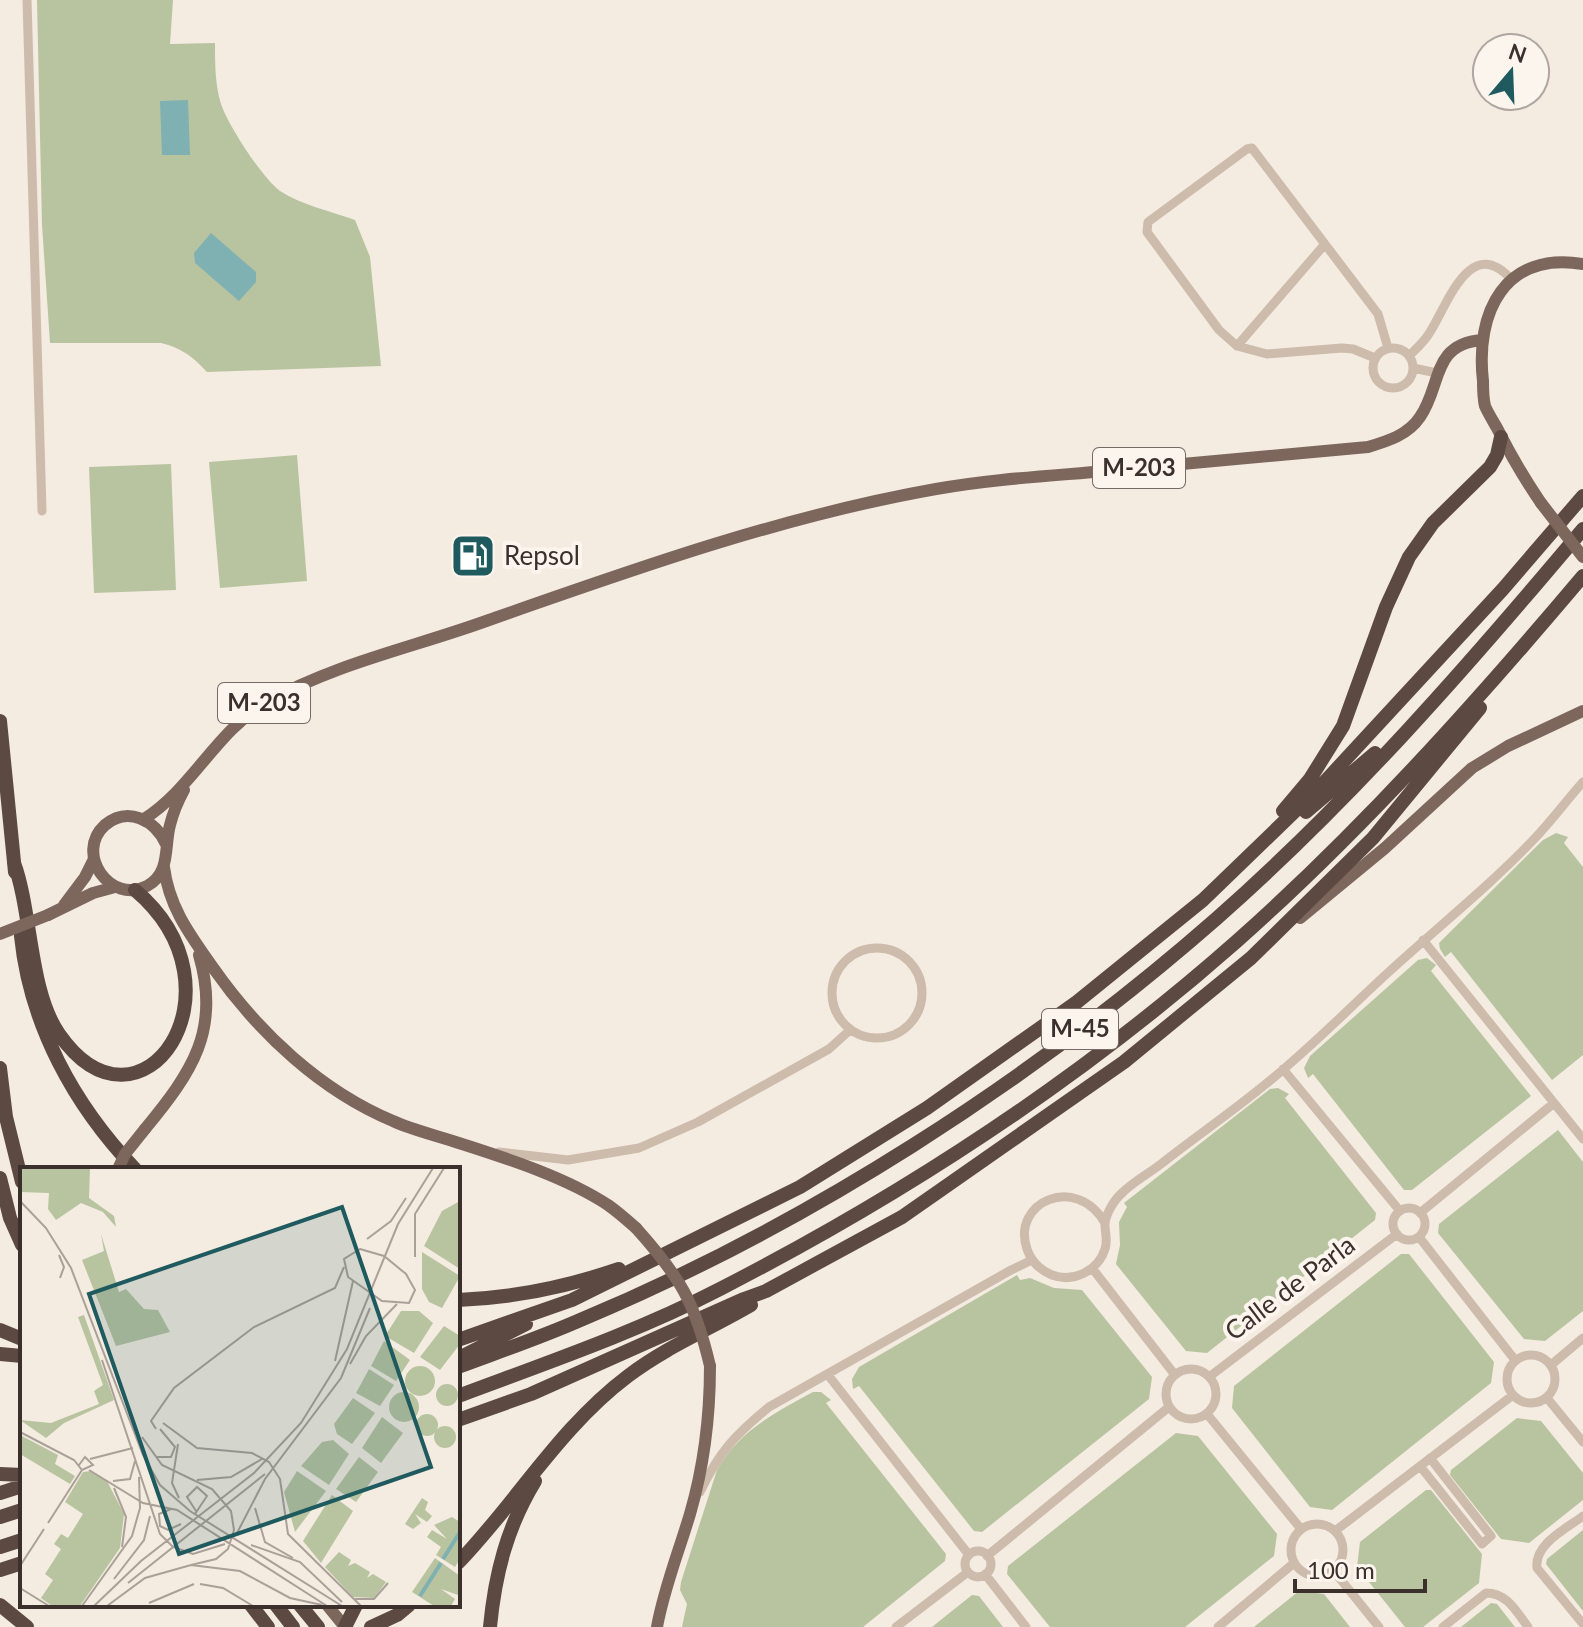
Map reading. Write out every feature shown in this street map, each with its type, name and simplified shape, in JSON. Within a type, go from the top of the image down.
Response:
[{"type":"highway","points":[[1148,946],[1255,842],[1310,779],[1343,726],[1386,607],[1409,557],[1433,523],[1490,467],[1497,455],[1501,437]]},
{"type":"highway","points":[[1238,867],[1320,787],[1404,698],[1583,496]]},
{"type":"highway","name":"M-45","points":[[460,1366],[578,1321],[702,1264],[835,1192],[938,1129],[1092,1021],[1218,917],[1336,805],[1421,714],[1583,529]]},
{"type":"highway","name":"M-45","points":[[460,1395],[584,1349],[717,1291],[851,1218],[957,1154],[1099,1053],[1237,941],[1357,826],[1444,734],[1583,576]]},
{"type":"highway","points":[[460,1416],[531,1394],[766,1291],[902,1217],[1124,1062],[1251,958],[1373,838],[1454,741],[1546,620]]},
{"type":"highway","points":[[460,1357],[800,1187],[927,1108],[1077,1002],[1148,946],[1421,714]]},
{"type":"highway","points":[[0,721],[23,955],[41,1022],[78,1100],[133,1167]]},
{"type":"highway","points":[[14,863],[43,995],[58,1032],[82,1061],[118,1073],[143,1072],[158,1061],[173,1044],[183,1023],[184,963],[171,929],[153,905],[135,890]]},
{"type":"highway","points":[[0,1068],[6,1117],[20,1174]]},
{"type":"highway","points":[[0,1178],[10,1218],[20,1240]]},
{"type":"highway","points":[[460,1300],[492,1299],[556,1289],[677,1250]]},
{"type":"highway","points":[[460,1561],[585,1413],[628,1376],[676,1345],[750,1306],[766,1291]]},
{"type":"highway","points":[[460,1339],[572,1300]]},
{"type":"highway","points":[[0,1330],[20,1338]]},
{"type":"highway","points":[[0,1354],[20,1356]]},
{"type":"highway","points":[[490,1627],[494,1581],[505,1545],[530,1489],[551,1453]]},
{"type":"highway","points":[[0,1474],[20,1475]]},
{"type":"highway","points":[[0,1493],[20,1487]]},
{"type":"highway","points":[[0,1517],[20,1511]]},
{"type":"highway","points":[[0,1547],[20,1541]]},
{"type":"highway","points":[[0,1570],[20,1564]]},
{"type":"highway","points":[[0,1605],[27,1627]]},
{"type":"highway","points":[[253,1607],[268,1627]]},
{"type":"highway","points":[[278,1607],[293,1627]]},
{"type":"highway","points":[[302,1607],[318,1627]]},
{"type":"highway","points":[[345,1627],[355,1607]]},
{"type":"highway","points":[[371,1627],[407,1607]]},
{"type":"main road","points":[[1583,264],[1560,260],[1529,268],[1512,280],[1499,293],[1487,316],[1480,359],[1485,406],[1514,462],[1583,557]]},
{"type":"main road","name":"M-203","points":[[94,859],[95,841],[105,825],[121,817],[144,819],[167,804],[211,751],[247,715],[293,687],[553,597],[778,526],[861,504],[940,488],[1368,447],[1388,441],[1414,424],[1428,403],[1437,373],[1454,349],[1472,340],[1482,340]]},
{"type":"main road","points":[[1251,958],[1385,848],[1472,768],[1508,746],[1583,711]]},
{"type":"main road","name":"M-203","points":[[164,867],[166,844],[177,803],[189,780]]},
{"type":"main road","points":[[144,819],[161,833],[166,844]]},
{"type":"main road","points":[[94,859],[96,868],[115,887]]},
{"type":"main road","points":[[62,908],[94,859]]},
{"type":"main road","points":[[0,934],[22,928],[93,893],[115,887],[135,890],[156,879],[164,867]]},
{"type":"main road","points":[[164,867],[169,896],[195,943],[252,1018],[306,1069],[338,1092],[392,1121],[483,1151],[577,1188],[608,1205],[636,1228],[663,1258],[684,1289],[699,1322],[710,1366],[710,1404],[706,1441],[691,1510],[661,1604],[657,1627]]},
{"type":"main road","points":[[119,1167],[125,1154],[186,1076],[198,1053],[205,1029],[207,1002],[205,976],[195,943]]},
{"type":"main road","points":[[329,1607],[345,1627]]},
{"type":"street","points":[[27,0],[42,511]]},
{"type":"street","points":[[1375,358],[1342,348],[1267,354],[1237,346],[1219,330],[1147,232],[1148,222],[1252,148],[1378,314],[1388,348]]},
{"type":"street","points":[[1237,346],[1325,244]]},
{"type":"street","points":[[1409,356],[1431,331],[1464,273],[1476,266],[1488,266],[1506,273],[1512,280]]},
{"type":"street","points":[[1388,348],[1400,349],[1409,356],[1413,368],[1404,385],[1385,386],[1375,377],[1375,358],[1388,348]]},
{"type":"street","points":[[1413,368],[1437,373]]},
{"type":"street","points":[[1105,1223],[1120,1194],[1264,1086],[1535,838],[1583,782]]},
{"type":"street","points":[[1423,940],[1583,1139]]},
{"type":"street","points":[[886,948],[900,954],[912,964],[920,977],[922,1002],[918,1014],[900,1032],[888,1037],[861,1036],[850,1030],[839,1018],[833,1004],[831,989],[835,974],[856,952],[886,948]]},
{"type":"street","points":[[483,1151],[568,1160],[639,1148],[698,1122],[829,1049],[850,1030]]},
{"type":"street","points":[[1283,1069],[1400,1211]]},
{"type":"street","points":[[1420,1213],[1554,1103]]},
{"type":"street","points":[[1060,1196],[1074,1196],[1087,1201],[1105,1223],[1106,1248],[1092,1268],[1081,1275],[1067,1278],[1054,1276],[1032,1260],[1026,1248],[1028,1221],[1035,1209],[1060,1196]]},
{"type":"street","points":[[1408,1209],[1420,1213],[1424,1228],[1419,1237],[1407,1240],[1397,1234],[1393,1222],[1400,1211],[1408,1209]]},
{"type":"street","name":"Calle de Parla","points":[[1209,1377],[1397,1234]]},
{"type":"street","points":[[1419,1237],[1515,1360]]},
{"type":"street","points":[[691,1510],[714,1463],[738,1432],[769,1407],[1032,1260]]},
{"type":"street","points":[[1092,1268],[1175,1375]]},
{"type":"street","points":[[1551,1365],[1583,1338]]},
{"type":"street","points":[[1522,1356],[1538,1356],[1551,1365],[1555,1384],[1547,1398],[1528,1402],[1513,1395],[1508,1373],[1515,1360],[1522,1356]]},
{"type":"street","points":[[1189,1369],[1203,1372],[1209,1377],[1216,1392],[1207,1414],[1191,1419],[1175,1414],[1169,1407],[1167,1386],[1175,1375],[1189,1369]]},
{"type":"street","points":[[828,1375],[969,1555]]},
{"type":"street","points":[[1335,1531],[1513,1395]]},
{"type":"street","points":[[1547,1398],[1583,1442]]},
{"type":"street","points":[[987,1556],[1169,1407]]},
{"type":"street","points":[[1207,1414],[1301,1529]]},
{"type":"street","points":[[1420,1466],[1482,1544],[1491,1536],[1430,1458]]},
{"type":"street","points":[[1583,1516],[1540,1549],[1537,1559],[1537,1568],[1583,1624]]},
{"type":"street","points":[[1314,1524],[1335,1531],[1343,1551],[1333,1570],[1317,1576],[1300,1570],[1294,1563],[1291,1549],[1292,1541],[1301,1529],[1314,1524]]},
{"type":"street","points":[[978,1551],[987,1556],[990,1564],[985,1574],[977,1577],[968,1572],[965,1561],[969,1555],[978,1551]]},
{"type":"street","points":[[1218,1627],[1294,1563]]},
{"type":"street","points":[[1333,1570],[1379,1627]]},
{"type":"street","points":[[896,1627],[968,1572]]},
{"type":"street","points":[[985,1574],[1026,1627]]},
{"type":"street","points":[[1443,1627],[1486,1593],[1505,1597],[1528,1627]]},
{"type":"green space","points":[[37,0],[173,0],[170,44],[215,43],[216,82],[221,104],[238,138],[256,164],[280,191],[355,220],[370,257],[381,366],[207,372],[187,354],[161,343],[50,343],[42,225]]},
{"type":"green space","points":[[297,455],[307,581],[220,588],[209,462]]},
{"type":"green space","points":[[171,464],[176,590],[94,593],[89,467]]},
{"type":"green space","points":[[1556,833],[1568,837],[1564,843],[1583,867],[1583,1055],[1552,1080],[1451,952],[1445,957],[1439,943],[1543,840]]},
{"type":"green space","points":[[1427,958],[1436,965],[1431,971],[1531,1096],[1412,1190],[1404,1190],[1313,1074],[1308,1078],[1304,1068],[1310,1056],[1418,960]]},
{"type":"green space","points":[[1278,1088],[1289,1094],[1285,1098],[1376,1213],[1375,1220],[1207,1353],[1186,1351],[1116,1264],[1120,1245],[1119,1222],[1127,1207],[1124,1203],[1270,1089]]},
{"type":"green space","points":[[1558,1130],[1583,1162],[1583,1311],[1545,1341],[1524,1339],[1438,1233],[1439,1224]]},
{"type":"green space","points":[[1401,1254],[1409,1254],[1494,1362],[1491,1383],[1332,1510],[1310,1507],[1232,1408],[1234,1386]]},
{"type":"green space","points":[[1017,1275],[1020,1280],[1030,1278],[1054,1288],[1082,1290],[1152,1377],[1149,1399],[982,1532],[974,1531],[859,1386],[853,1389],[852,1379],[859,1367]]},
{"type":"green space","points":[[813,1392],[821,1392],[831,1400],[826,1403],[946,1554],[945,1561],[863,1627],[682,1627],[687,1604],[680,1590],[681,1582],[717,1470],[747,1434]]},
{"type":"green space","points":[[1517,1418],[1541,1421],[1583,1473],[1583,1500],[1529,1543],[1501,1539],[1450,1475],[1451,1470]]},
{"type":"green space","points":[[1176,1433],[1198,1436],[1277,1534],[1274,1556],[1185,1627],[1050,1627],[1007,1574],[1008,1566]]},
{"type":"green space","points":[[1426,1490],[1431,1490],[1482,1554],[1479,1583],[1423,1627],[1405,1627],[1357,1567],[1360,1542]]},
{"type":"green space","points":[[1583,1530],[1583,1611],[1546,1564],[1547,1559]]},
{"type":"green space","points":[[1299,1591],[1324,1594],[1350,1627],[1254,1627]]},
{"type":"green space","points":[[972,1595],[979,1596],[1003,1627],[932,1627]]},
{"type":"green space","points":[[1491,1603],[1497,1604],[1515,1627],[1461,1627]]},
{"type":"water","points":[[188,100],[190,155],[162,155],[160,101]]},
{"type":"water","points":[[211,233],[256,272],[256,282],[239,301],[195,263],[194,253]]},
{"type":"place","name":"Repsol","points":[[473,556]]}]
